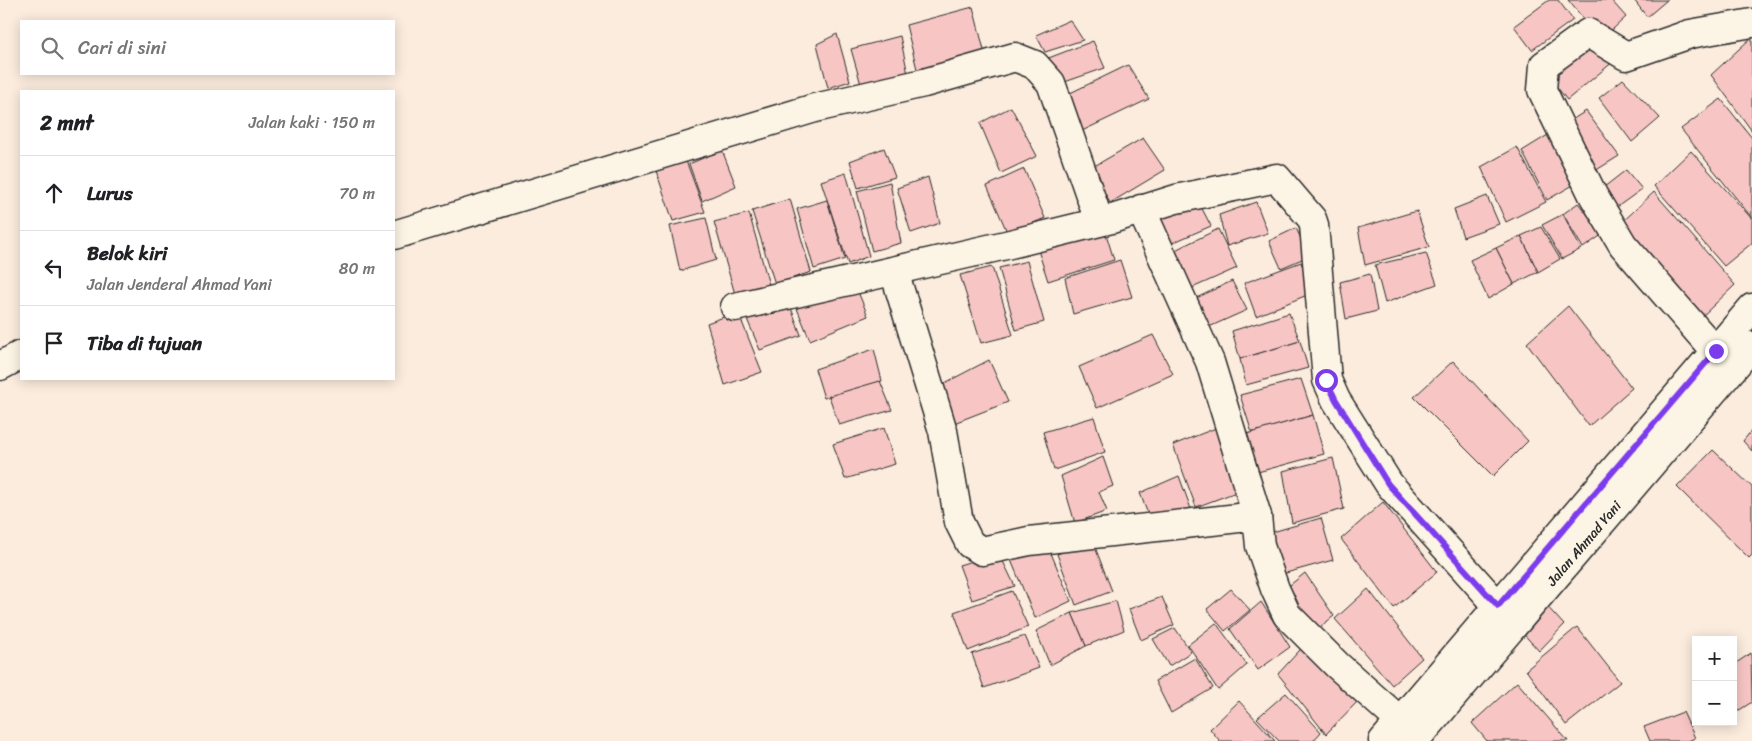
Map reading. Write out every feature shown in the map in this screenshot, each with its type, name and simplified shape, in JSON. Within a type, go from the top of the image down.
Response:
[{"type":"street","points":[[1716,351],[1623,244],[1592,195],[1542,90],[1544,65],[1588,33],[1626,56],[1690,34],[1752,23]]},
{"type":"street","points":[[395,235],[815,108],[924,83],[1015,57],[1035,65],[1051,83],[1099,221]]},
{"type":"street","points":[[735,307],[894,271],[1272,177],[1277,178],[1314,225],[1326,380],[1336,400],[1388,484],[1498,606]]},
{"type":"street","points":[[1141,210],[1210,362],[1257,516],[1260,546],[1275,589],[1287,615],[1337,665],[1399,734],[1498,606],[1752,308]]},
{"type":"street","points":[[894,271],[943,431],[959,522],[970,544],[982,551],[1030,541],[1257,516]]},
{"type":"street","name":"Jalan Ahmad Yani","points":[[1399,734],[1752,346]]},
{"type":"street","points":[[0,366],[20,356]]},
{"type":"building","points":[[1549,0],[1558,0],[1573,20],[1532,50],[1514,26]]},
{"type":"building","points":[[1568,0],[1611,0],[1626,17],[1601,40]]},
{"type":"building","points":[[1634,0],[1667,0],[1647,17]]},
{"type":"building","points":[[973,7],[986,58],[919,77],[906,25]]},
{"type":"building","points":[[1070,20],[1083,40],[1045,52],[1036,35]]},
{"type":"building","points":[[837,34],[850,81],[828,88],[817,44]]},
{"type":"building","points":[[900,36],[909,79],[864,95],[851,49]]},
{"type":"building","points":[[1594,37],[1614,61],[1567,100],[1547,74]]},
{"type":"building","points":[[1752,37],[1752,131],[1711,75]]},
{"type":"building","points":[[1093,41],[1105,68],[1056,85],[1046,59]]},
{"type":"building","points":[[1128,65],[1149,99],[1082,131],[1064,96]]},
{"type":"building","points":[[1623,79],[1660,118],[1632,142],[1599,98]]},
{"type":"building","points":[[1721,99],[1752,138],[1752,218],[1681,129]]},
{"type":"building","points":[[1011,107],[1037,156],[1001,173],[980,123]]},
{"type":"building","points":[[1586,111],[1619,156],[1590,174],[1562,126]]},
{"type":"building","points":[[1548,135],[1575,184],[1547,200],[1522,151]]},
{"type":"building","points":[[1143,138],[1165,170],[1110,203],[1091,168]]},
{"type":"building","points":[[1517,147],[1546,202],[1506,222],[1481,167]]},
{"type":"building","points":[[884,148],[895,177],[858,188],[850,161]]},
{"type":"building","points":[[682,150],[705,212],[673,221],[653,162]]},
{"type":"building","points":[[722,150],[736,186],[702,201],[689,164]]},
{"type":"building","points":[[1691,151],[1752,219],[1752,243],[1724,266],[1654,186]]},
{"type":"building","points":[[1024,169],[1045,218],[1008,234],[987,186]]},
{"type":"building","points":[[1626,170],[1642,189],[1613,210],[1599,191]]},
{"type":"building","points":[[846,173],[869,256],[848,264],[821,181]]},
{"type":"building","points":[[928,177],[940,223],[911,233],[897,188]]},
{"type":"building","points":[[890,182],[901,243],[872,251],[857,191]]},
{"type":"building","points":[[1654,192],[1735,285],[1696,322],[1615,229]]},
{"type":"building","points":[[1487,196],[1499,224],[1463,237],[1454,209]]},
{"type":"building","points":[[790,199],[811,272],[775,284],[752,211]]},
{"type":"building","points":[[827,200],[845,259],[814,269],[797,209]]},
{"type":"building","points":[[1198,201],[1211,226],[1165,246],[1153,219]]},
{"type":"building","points":[[1256,202],[1268,233],[1227,246],[1219,215]]},
{"type":"building","points":[[1578,203],[1603,234],[1583,248],[1563,214]]},
{"type":"building","points":[[1417,211],[1429,247],[1365,265],[1358,228]]},
{"type":"building","points":[[749,213],[769,285],[735,294],[714,222]]},
{"type":"building","points":[[1563,214],[1581,249],[1562,259],[1542,225]]},
{"type":"building","points":[[706,218],[716,260],[680,271],[670,226]]},
{"type":"building","points":[[1103,224],[1114,260],[1048,281],[1036,244]]},
{"type":"building","points":[[1541,227],[1560,259],[1538,272],[1521,236]]},
{"type":"building","points":[[1296,228],[1309,256],[1281,268],[1269,241]]},
{"type":"building","points":[[1218,229],[1237,268],[1181,293],[1165,255]]},
{"type":"building","points":[[1521,236],[1538,272],[1514,284],[1496,248]]},
{"type":"building","points":[[1496,248],[1514,284],[1488,299],[1470,260]]},
{"type":"building","points":[[1426,253],[1437,284],[1385,303],[1375,265]]},
{"type":"building","points":[[1120,260],[1132,297],[1073,314],[1065,278]]},
{"type":"building","points":[[1027,261],[1044,322],[1016,330],[999,268]]},
{"type":"building","points":[[1301,262],[1312,293],[1256,316],[1244,283]]},
{"type":"building","points":[[992,267],[1013,335],[981,343],[960,275]]},
{"type":"building","points":[[1370,274],[1377,311],[1346,319],[1340,282]]},
{"type":"building","points":[[1232,281],[1247,310],[1200,331],[1186,303]]},
{"type":"building","points":[[854,282],[868,316],[810,340],[796,306]]},
{"type":"building","points":[[1568,306],[1632,388],[1589,426],[1527,343]]},
{"type":"building","points":[[791,308],[801,335],[760,350],[747,319]]},
{"type":"building","points":[[738,312],[762,372],[725,385],[707,323]]},
{"type":"building","points":[[1289,313],[1300,341],[1240,359],[1232,331]]},
{"type":"building","points":[[1153,335],[1173,374],[1097,408],[1079,367]]},
{"type":"building","points":[[1300,341],[1308,368],[1246,385],[1240,359]]},
{"type":"building","points":[[874,349],[882,381],[824,398],[815,369]]},
{"type":"building","points":[[989,360],[1008,402],[954,423],[941,385]]},
{"type":"building","points":[[1453,361],[1528,441],[1493,476],[1414,397]]},
{"type":"building","points":[[1301,379],[1313,415],[1252,433],[1240,395]]},
{"type":"building","points":[[880,381],[892,410],[839,425],[829,396]]},
{"type":"building","points":[[1313,415],[1324,454],[1254,473],[1243,435]]},
{"type":"building","points":[[1094,417],[1105,452],[1054,470],[1043,432]]},
{"type":"building","points":[[884,428],[895,464],[845,479],[833,444]]},
{"type":"building","points":[[1216,428],[1239,491],[1196,507],[1173,445]]},
{"type":"building","points":[[1752,430],[1752,451],[1743,441]]},
{"type":"building","points":[[1713,450],[1752,487],[1752,555],[1749,558],[1677,487]]},
{"type":"building","points":[[1103,457],[1113,486],[1099,492],[1107,511],[1075,523],[1061,476]]},
{"type":"building","points":[[1333,458],[1344,509],[1292,523],[1283,471]]},
{"type":"building","points":[[1179,476],[1191,509],[1152,525],[1140,493]]},
{"type":"building","points":[[1383,502],[1437,572],[1394,608],[1341,539]]},
{"type":"building","points":[[1321,518],[1333,560],[1275,576],[1262,535]]},
{"type":"building","points":[[1093,542],[1112,591],[1076,605],[1057,554]]},
{"type":"building","points":[[1048,546],[1071,601],[1035,618],[1011,560]]},
{"type":"building","points":[[999,553],[1015,586],[972,600],[959,565]]},
{"type":"building","points":[[1305,573],[1334,616],[1310,635],[1280,593]]},
{"type":"building","points":[[1231,589],[1250,610],[1225,631],[1207,609]]},
{"type":"building","points":[[1368,589],[1422,658],[1392,685],[1335,619]]},
{"type":"building","points":[[1012,591],[1028,627],[968,651],[954,612]]},
{"type":"building","points":[[1162,597],[1174,625],[1141,640],[1129,609]]},
{"type":"building","points":[[1116,601],[1124,630],[1086,646],[1072,613]]},
{"type":"building","points":[[1261,602],[1290,647],[1258,670],[1230,629]]},
{"type":"building","points":[[1545,604],[1564,625],[1539,651],[1519,629]]},
{"type":"building","points":[[1072,613],[1086,646],[1050,665],[1036,631]]},
{"type":"building","points":[[1216,623],[1247,665],[1218,690],[1188,645]]},
{"type":"building","points":[[1577,627],[1620,682],[1566,725],[1526,670]]},
{"type":"building","points":[[1175,628],[1191,652],[1169,666],[1153,639]]},
{"type":"building","points":[[1025,636],[1039,668],[984,688],[972,654]]},
{"type":"building","points":[[1309,640],[1359,700],[1326,734],[1278,674]]},
{"type":"building","points":[[1751,653],[1752,702],[1737,711],[1737,681],[1737,662]]},
{"type":"building","points":[[1195,658],[1213,688],[1171,713],[1155,681]]},
{"type":"building","points":[[1517,682],[1568,741],[1487,741],[1472,723]]},
{"type":"building","points":[[1286,693],[1321,732],[1313,741],[1279,741],[1257,718]]},
{"type":"building","points":[[1239,701],[1275,741],[1220,741],[1210,729]]},
{"type":"building","points":[[1683,712],[1695,738],[1688,741],[1650,741],[1644,727]]},
{"type":"route","points":[[1326,380],[1336,400],[1388,484],[1498,606],[1716,351]]}]
